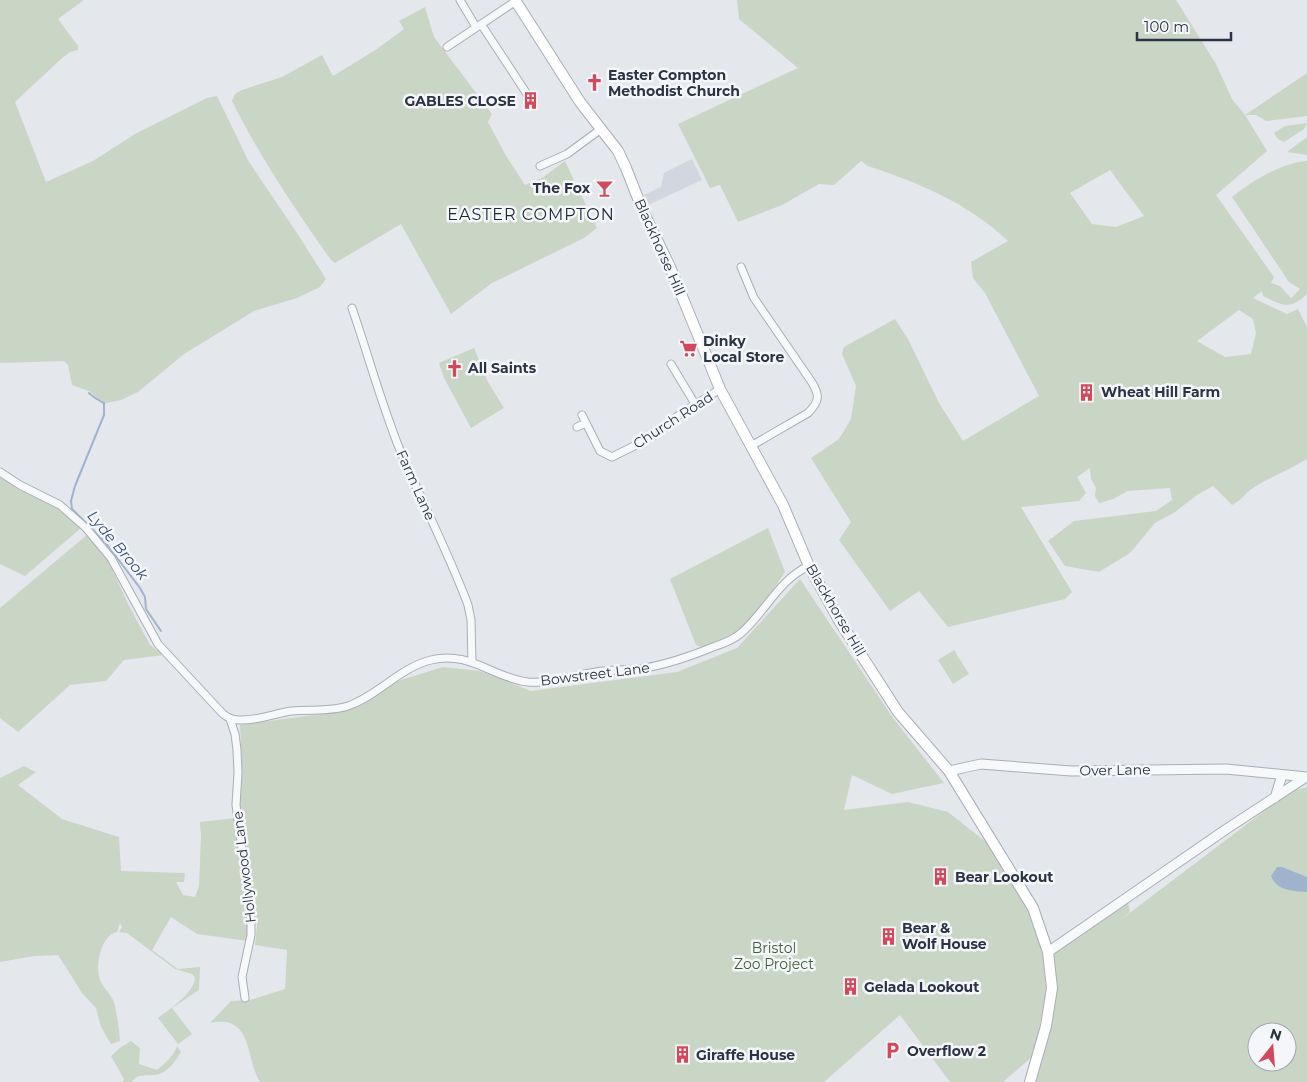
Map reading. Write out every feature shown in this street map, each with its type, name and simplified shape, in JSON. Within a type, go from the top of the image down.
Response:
[{"type":"main road","name":"Blackhorse Hill","points":[[515,1],[570,89],[618,151],[638,199],[670,266],[720,389],[783,505],[809,566],[840,622],[898,712],[948,771],[1032,908],[1048,952],[1052,978],[1050,1007],[1030,1082]]},
{"type":"street","points":[[460,0],[527,94]]},
{"type":"street","points":[[447,47],[515,1]]},
{"type":"street","points":[[540,166],[568,154],[601,128]]},
{"type":"street","points":[[741,267],[754,298],[811,381],[818,397],[815,406],[808,412],[751,446]]},
{"type":"street","name":"Farm Lane","points":[[352,308],[366,347],[371,370],[394,433],[468,605],[471,620],[472,662]]},
{"type":"street","points":[[671,364],[695,404]]},
{"type":"street","name":"Church Road","points":[[582,415],[600,451],[612,457],[652,437],[695,404],[720,389]]},
{"type":"street","points":[[577,427],[586,423]]},
{"type":"street","points":[[0,472],[20,485],[60,505],[86,528],[112,558],[158,644],[223,714],[230,719]]},
{"type":"street","name":"Bowstreet Lane","points":[[230,719],[242,720],[292,711],[348,706],[418,664],[445,658],[457,658],[472,662],[515,679],[530,682],[548,681],[597,671],[642,669],[656,666],[713,648],[738,636],[778,590],[798,571],[809,566]]},
{"type":"street","name":"Hollywood Lane","points":[[230,719],[235,734],[238,773],[236,805],[251,915],[252,935],[242,977],[244,998]]},
{"type":"street","points":[[235,734],[242,720]]},
{"type":"street","name":"Over Lane","points":[[948,771],[970,765],[992,764],[1071,771],[1226,769],[1306,777]]},
{"type":"street","points":[[1274,798],[1282,776]]},
{"type":"street","name":"Over Lane","points":[[1048,952],[1306,777]]},
{"type":"shaded area","points":[[692,159],[702,180],[648,205],[644,195],[661,187],[664,173]]},
{"type":"green space","points":[[0,0],[84,0],[58,19],[78,46],[78,50],[70,52],[61,59],[15,102],[46,182],[93,161],[135,134],[207,98],[217,96],[249,162],[326,279],[320,287],[297,298],[254,311],[184,354],[138,392],[121,400],[102,404],[91,392],[72,385],[68,365],[64,361],[0,363]]},
{"type":"green space","points":[[737,0],[1176,0],[1216,64],[1232,99],[1245,115],[1267,151],[1216,195],[1274,277],[1271,283],[1280,286],[1291,298],[1300,289],[1289,282],[1232,197],[1258,179],[1277,169],[1297,162],[1307,161],[1307,294],[1296,302],[1286,305],[1263,296],[1262,291],[1253,298],[1287,314],[1298,309],[1307,327],[1307,459],[1266,480],[1232,505],[1213,486],[1155,523],[1130,553],[1099,572],[1065,566],[1048,541],[1074,521],[1156,511],[1172,500],[1170,488],[1128,491],[1113,499],[1099,503],[1095,496],[1096,488],[1091,479],[1090,468],[1077,477],[1086,493],[1079,501],[1021,507],[1072,592],[1065,599],[948,627],[919,591],[890,611],[839,540],[851,522],[811,458],[839,439],[851,419],[856,386],[842,354],[844,347],[895,319],[908,339],[939,403],[963,441],[1039,396],[985,293],[973,278],[971,262],[1008,241],[960,205],[924,187],[868,166],[861,161],[834,185],[819,184],[782,205],[738,222],[720,185],[710,188],[678,124],[798,68],[739,19]],"holes":[[[1110,170],[1144,216],[1116,227],[1092,224],[1070,193]],[[1239,310],[1253,319],[1256,333],[1251,354],[1225,357],[1197,341]]]},
{"type":"green space","points":[[425,7],[434,37],[492,114],[488,122],[505,154],[525,185],[542,178],[565,161],[597,228],[584,238],[492,283],[451,314],[401,224],[335,263],[331,260],[278,182],[232,101],[235,94],[242,90],[282,77],[322,55],[333,76],[377,49],[404,29],[399,21]]},
{"type":"green space","points":[[1307,73],[1307,116],[1266,121],[1256,115],[1245,115]]},
{"type":"green space","points":[[1307,123],[1304,129],[1284,142],[1278,139],[1274,133],[1285,126]]},
{"type":"green space","points":[[1307,137],[1307,155],[1287,152]]},
{"type":"green space","points":[[474,348],[488,382],[504,408],[471,428],[444,378],[439,363]]},
{"type":"green space","points":[[0,477],[58,508],[81,528],[25,576],[0,564]]},
{"type":"green space","points":[[768,528],[785,572],[767,599],[736,634],[703,648],[696,645],[670,579]]},
{"type":"green space","points":[[88,534],[108,560],[128,604],[150,645],[164,655],[124,660],[106,681],[70,685],[18,732],[0,718],[0,608]]},
{"type":"green space","name":"Bristol Zoo Project","points":[[800,579],[893,718],[944,783],[892,794],[852,775],[844,810],[908,802],[948,812],[986,842],[1028,910],[1043,953],[1046,986],[1044,1006],[1033,1056],[1003,1082],[950,1082],[900,1015],[824,1082],[260,1082],[255,1072],[246,1040],[241,1032],[234,1025],[224,1022],[210,1023],[231,1001],[250,1000],[285,989],[287,950],[255,945],[257,925],[239,808],[242,765],[240,725],[344,711],[398,681],[443,667],[480,671],[531,691],[677,672],[737,648]]},
{"type":"green space","points":[[954,650],[969,674],[953,684],[938,660]]},
{"type":"green space","points":[[24,766],[36,772],[18,785],[62,819],[119,837],[121,871],[185,873],[184,882],[176,882],[183,895],[195,897],[199,886],[200,822],[235,818],[249,925],[248,941],[197,934],[171,917],[152,950],[178,969],[200,967],[199,990],[172,1008],[192,1034],[178,1044],[158,1018],[186,995],[194,984],[195,978],[192,974],[175,969],[127,933],[119,932],[122,927],[120,923],[117,932],[106,939],[100,954],[98,970],[103,985],[114,1002],[118,1021],[120,1041],[111,1044],[101,1027],[96,1008],[82,993],[58,955],[34,956],[0,962],[0,778]]},
{"type":"green space","points":[[1307,787],[1307,1082],[1033,1082],[1053,954],[1128,902],[1130,912],[1119,921],[1289,792]]},
{"type":"green space","points":[[131,1041],[140,1048],[139,1064],[157,1070],[176,1050],[177,1046],[181,1052],[171,1066],[162,1073],[141,1076],[132,1082],[123,1082],[124,1079],[111,1056]]},
{"type":"water","points":[[1277,867],[1282,867],[1307,877],[1307,892],[1286,889],[1277,885],[1271,876]]},
{"type":"waterway","name":"Lyde Brook","points":[[89,393],[104,403],[104,415],[75,486],[71,501],[72,509],[105,542],[140,588],[145,597],[146,609],[161,631]]},
{"type":"waterway","points":[[776,1057],[783,1053]]},
{"type":"place","name":"Easter Compton Methodist Church","points":[[594,83]]},
{"type":"place","name":"GABLES CLOSE","points":[[530,101]]},
{"type":"place","name":"The Fox","points":[[604,188]]},
{"type":"place","name":"Dinky Local Store","points":[[689,349]]},
{"type":"place","name":"All Saints","points":[[454,368]]},
{"type":"place","name":"Wheat Hill Farm","points":[[1087,392]]},
{"type":"place","name":"Bear Lookout","points":[[941,877]]},
{"type":"place","name":"Bear & Wolf House","points":[[888,936]]},
{"type":"place","name":"Gelada Lookout","points":[[850,987]]},
{"type":"place","name":"Overflow 2","points":[[893,1051]]},
{"type":"place","name":"Giraffe House","points":[[682,1055]]},
{"type":"district","name":"EASTER COMPTON","points":[[531,214]]}]
